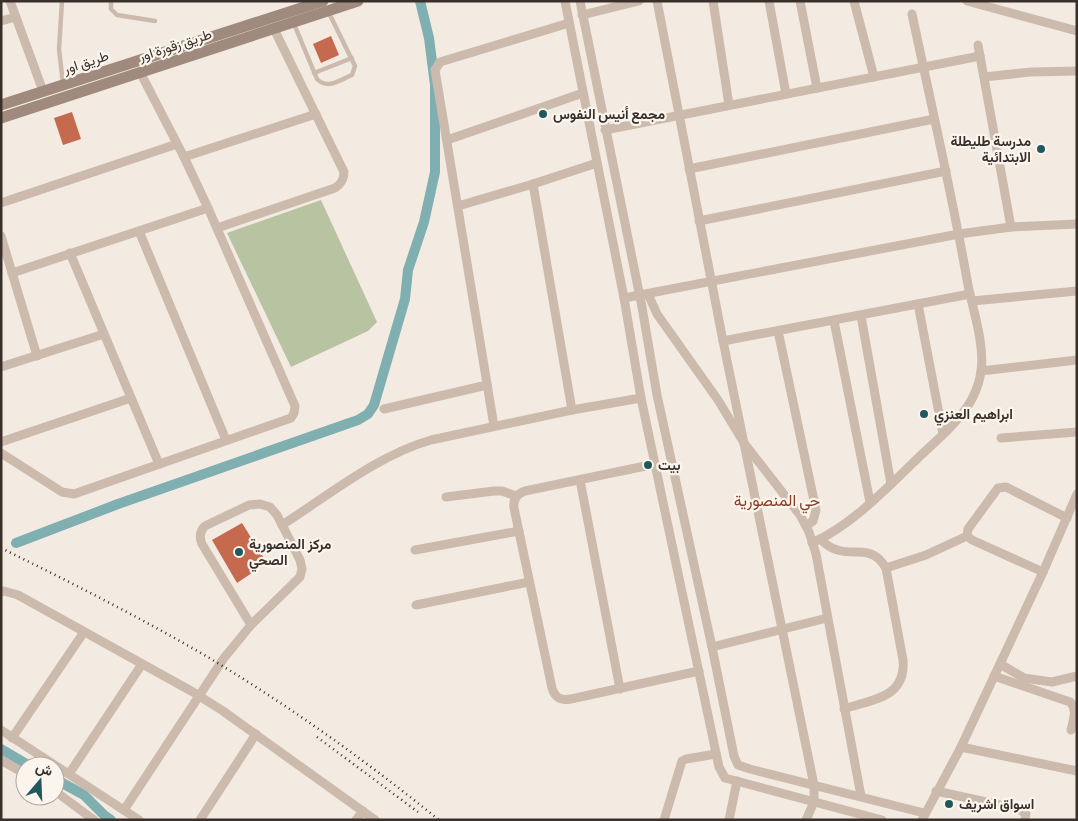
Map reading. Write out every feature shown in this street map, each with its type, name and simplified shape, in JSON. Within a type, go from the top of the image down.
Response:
[{"type":"main road","name":"طريق زقورة اور","points":[[1,118],[274,29],[294,22],[325,6],[358,1]]},
{"type":"main road","name":"طريق اور","points":[[1,105],[325,6]]},
{"type":"street","points":[[10,1],[43,91]]},
{"type":"street","points":[[565,1],[624,298],[641,398],[719,767],[725,778],[862,817],[882,820]]},
{"type":"street","points":[[580,1],[605,130],[644,294],[657,395],[734,756],[738,765],[861,796],[923,817],[961,747],[1043,572],[1077,494]]},
{"type":"street","points":[[582,14],[639,1]]},
{"type":"street","points":[[657,1],[723,341],[814,785],[814,802],[806,820]]},
{"type":"street","points":[[713,1],[729,105]]},
{"type":"street","points":[[768,1],[786,94]]},
{"type":"street","points":[[800,1],[817,88]]},
{"type":"street","points":[[854,1],[874,76]]},
{"type":"street","points":[[967,1],[1077,31]]},
{"type":"street","points":[[816,541],[842,525],[870,502],[943,434],[972,399],[978,386],[981,371],[981,350],[959,234],[912,14]]},
{"type":"street","points":[[1,21],[16,16]]},
{"type":"street","points":[[494,426],[435,70],[440,62],[570,23]]},
{"type":"street","points":[[217,228],[339,185],[342,182],[344,172],[274,29]]},
{"type":"street","points":[[978,45],[1011,227]]},
{"type":"street","points":[[605,130],[980,56]]},
{"type":"street","points":[[1,453],[58,490],[70,494],[291,418],[294,413],[295,408],[208,208],[140,72]]},
{"type":"street","points":[[984,77],[1031,72],[1077,72]]},
{"type":"street","points":[[447,140],[583,93]]},
{"type":"street","points":[[184,157],[316,114]]},
{"type":"street","points":[[689,168],[934,119]]},
{"type":"street","points":[[1,203],[177,144]]},
{"type":"street","points":[[458,206],[597,163]]},
{"type":"street","points":[[700,221],[946,172]]},
{"type":"street","points":[[533,184],[572,410]]},
{"type":"street","points":[[12,273],[208,208]]},
{"type":"street","points":[[624,298],[959,234],[1011,227],[1077,224]]},
{"type":"street","points":[[139,230],[226,440]]},
{"type":"street","points":[[1,236],[37,356]]},
{"type":"street","points":[[70,253],[159,464]]},
{"type":"street","points":[[723,341],[918,304],[971,298],[1077,291]]},
{"type":"street","points":[[644,294],[656,314],[718,400],[744,443],[800,515],[816,541],[833,550],[868,553],[879,558],[886,568],[904,668],[900,684],[891,693],[844,709]]},
{"type":"street","points":[[918,304],[943,434]]},
{"type":"street","points":[[861,316],[891,484]]},
{"type":"street","points":[[834,321],[870,502]]},
{"type":"street","points":[[778,331],[816,510],[813,521],[806,526]]},
{"type":"street","points":[[1,367],[104,334]]},
{"type":"street","points":[[981,371],[1077,360]]},
{"type":"street","points":[[384,409],[488,385]]},
{"type":"street","points":[[1,442],[131,398]]},
{"type":"street","points":[[282,526],[392,454],[411,446],[494,426],[641,398]]},
{"type":"street","points":[[1001,438],[1077,432]]},
{"type":"street","points":[[655,464],[524,491],[516,496],[514,502],[529,582],[554,694],[558,698],[564,700],[699,672]]},
{"type":"street","points":[[580,480],[620,689]]},
{"type":"street","points":[[967,536],[968,529],[998,488],[1006,487],[1067,518]]},
{"type":"street","points":[[446,497],[494,491],[516,496]]},
{"type":"street","points":[[124,810],[224,658],[251,625],[298,580],[301,573],[300,560],[274,510],[265,505],[254,504],[208,524],[201,531],[200,537],[202,544],[251,625]]},
{"type":"street","points":[[415,550],[519,531]]},
{"type":"street","points":[[886,568],[926,555],[967,536]]},
{"type":"street","points":[[967,536],[1043,572]]},
{"type":"street","points":[[816,541],[816,554],[827,618],[861,796]]},
{"type":"street","points":[[416,606],[529,582]]},
{"type":"street","points":[[1,592],[4,591],[18,595],[200,696],[375,820]]},
{"type":"street","points":[[712,647],[827,618]]},
{"type":"street","points":[[12,738],[84,632]]},
{"type":"street","points":[[69,774],[142,664]]},
{"type":"street","points":[[1000,664],[1024,678],[1052,682],[1077,676]]},
{"type":"street","points":[[994,676],[1070,702],[1076,709],[1071,730]]},
{"type":"street","points":[[1,730],[139,820]]},
{"type":"street","points":[[200,820],[256,734]]},
{"type":"street","points":[[961,747],[1077,771]]},
{"type":"street","points":[[664,820],[682,761],[716,754]]},
{"type":"street","points":[[1,760],[15,768]]},
{"type":"street","points":[[729,820],[737,781]]},
{"type":"street","points":[[936,791],[1019,809],[1026,814],[1025,820]]},
{"type":"street","points":[[65,798],[94,820]]},
{"type":"street","points":[[356,820],[363,811]]},
{"type":"lane","points":[[62,1],[59,49],[63,85]]},
{"type":"lane","points":[[111,1],[111,9],[117,15],[155,21]]},
{"type":"lane","points":[[294,22],[317,79],[322,84],[332,84],[353,73],[355,66],[325,6]]},
{"type":"lane","points":[[314,73],[352,58]]},
{"type":"green space","points":[[321,200],[377,322],[368,331],[291,367],[227,233]]},
{"type":"building","points":[[331,36],[339,55],[321,63],[313,44]]},
{"type":"building","points":[[72,112],[81,139],[63,145],[54,118]]},
{"type":"building","name":"مركز المنصورية الصحي","points":[[242,523],[267,563],[237,583],[212,540]]},
{"type":"waterway","points":[[16,543],[118,504],[358,420],[368,414],[374,405],[405,299],[408,270],[424,222],[435,172],[435,85],[429,38],[420,1]]},
{"type":"waterway","points":[[1,749],[15,757]]},
{"type":"waterway","points":[[65,785],[84,795],[111,820]]},
{"type":"railway","points":[[1,548],[130,614],[237,675],[326,734],[439,820]]},
{"type":"railway","points":[[317,737],[418,812]]},
{"type":"place","name":"مجمع أنيس النفوس","points":[[543,114]]},
{"type":"place","name":"مدرسة طليطلة الابتدائية","points":[[1041,149]]},
{"type":"place","name":"ابراهيم العنزي","points":[[924,414]]},
{"type":"place","name":"بيت","points":[[648,465]]},
{"type":"place","name":"مركز المنصورية الصحي","points":[[239,552]]},
{"type":"place","name":"اسواق اشريف","points":[[949,804]]},
{"type":"district","name":"حي المنصورية","points":[[777,500]]}]
